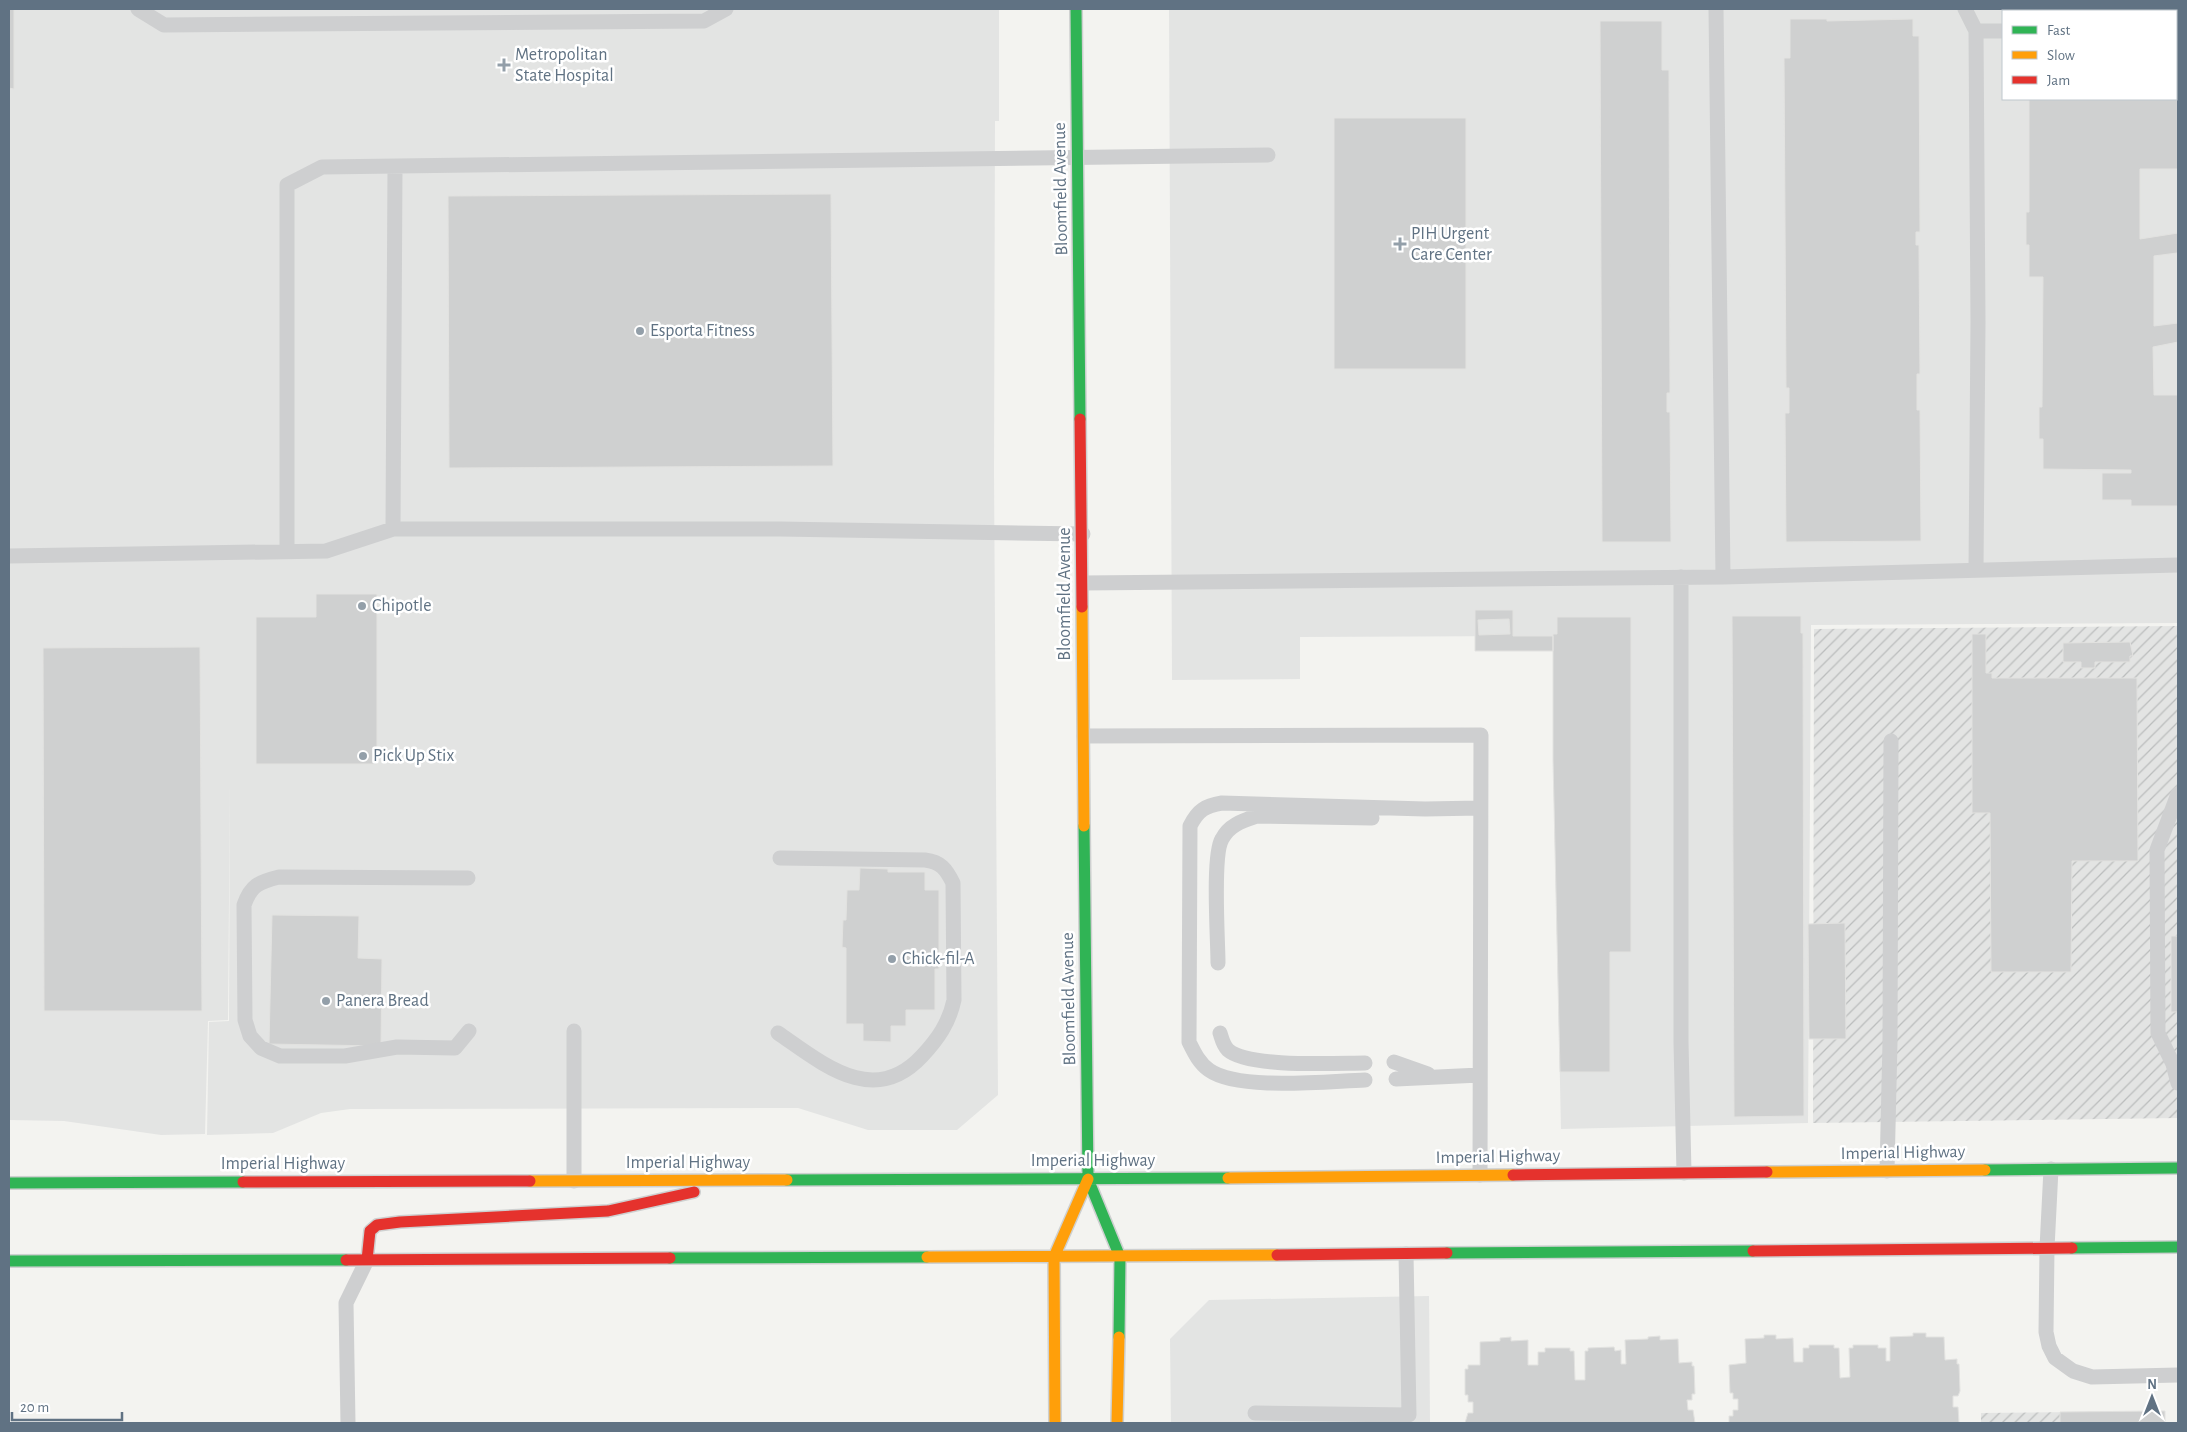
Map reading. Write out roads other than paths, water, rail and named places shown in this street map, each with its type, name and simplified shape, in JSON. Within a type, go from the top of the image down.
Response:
[{"type":"main road","name":"Bloomfield Avenue","points":[[1076,9],[1088,1179],[1120,1257],[1118,1423]]},
{"type":"main road","name":"Imperial Highway","points":[[9,1183],[1088,1179],[2178,1168]]},
{"type":"main road","name":"Bloomfield Avenue","points":[[1055,1423],[1054,1257],[1088,1179]]},
{"type":"main road","points":[[367,1260],[370,1231],[377,1225],[608,1211],[744,1180]]},
{"type":"main road","points":[[9,1261],[1120,1257],[2178,1247]]},
{"type":"lane","points":[[138,9],[164,25],[704,20],[726,9]]},
{"type":"lane","points":[[1716,9],[1723,577]]},
{"type":"lane","points":[[1965,9],[1976,31],[1978,313],[1976,570]]},
{"type":"lane","points":[[1976,31],[2002,31]]},
{"type":"lane","points":[[287,552],[287,185],[322,168],[1078,156],[1268,155]]},
{"type":"lane","points":[[393,529],[395,167]]},
{"type":"lane","points":[[9,556],[326,551],[393,529],[780,529],[1082,534]]},
{"type":"lane","points":[[1082,583],[1723,577],[2178,565]]},
{"type":"lane","points":[[1681,577],[1681,1042],[1684,1173]]},
{"type":"lane","points":[[1084,736],[1481,735],[1480,1175]]},
{"type":"lane","points":[[1887,1171],[1890,1042],[1891,741]]},
{"type":"lane","points":[[2178,794],[2157,850],[2158,1033],[2176,1064],[2178,1083]]},
{"type":"lane","points":[[1365,1080],[1288,1083],[1239,1080],[1221,1076],[1208,1070],[1197,1058],[1189,1042],[1190,826],[1197,813],[1207,806],[1222,803],[1425,809],[1480,808]]},
{"type":"lane","points":[[1218,963],[1217,860],[1221,840],[1229,829],[1240,821],[1257,816],[1393,818],[1425,809]]},
{"type":"lane","points":[[778,1033],[829,1068],[865,1081],[893,1079],[914,1066],[935,1043],[950,1018],[954,1000],[953,883],[947,870],[936,861],[780,858]]},
{"type":"lane","points":[[468,878],[279,877],[260,882],[248,893],[244,905],[245,1020],[250,1036],[261,1048],[280,1056],[345,1056],[397,1047],[455,1048],[468,1031]]},
{"type":"lane","points":[[574,1031],[574,1181]]},
{"type":"lane","points":[[1220,1033],[1223,1044],[1228,1050],[1250,1059],[1271,1062],[1366,1063]]},
{"type":"lane","points":[[1394,1062],[1436,1076]]},
{"type":"lane","points":[[1396,1079],[1480,1075]]},
{"type":"lane","points":[[2051,1169],[2047,1248],[2046,1332],[2049,1346],[2055,1358],[2064,1366],[2092,1377],[2178,1375]]},
{"type":"lane","points":[[1255,1413],[1410,1415],[1406,1254]]},
{"type":"lane","points":[[348,1423],[346,1303],[367,1260]]},
{"type":"place","name":"Metropolitan State Hospital","points":[[504,65]]},
{"type":"place","name":"PIH Urgent Care Center","points":[[1400,244]]},
{"type":"place","name":"Esporta Fitness","points":[[640,331]]},
{"type":"place","name":"Chipotle","points":[[362,606]]},
{"type":"place","name":"Pick Up Stix","points":[[363,756]]},
{"type":"place","name":"Chick-fil-A","points":[[892,959]]},
{"type":"place","name":"Panera Bread","points":[[326,1001]]}]
